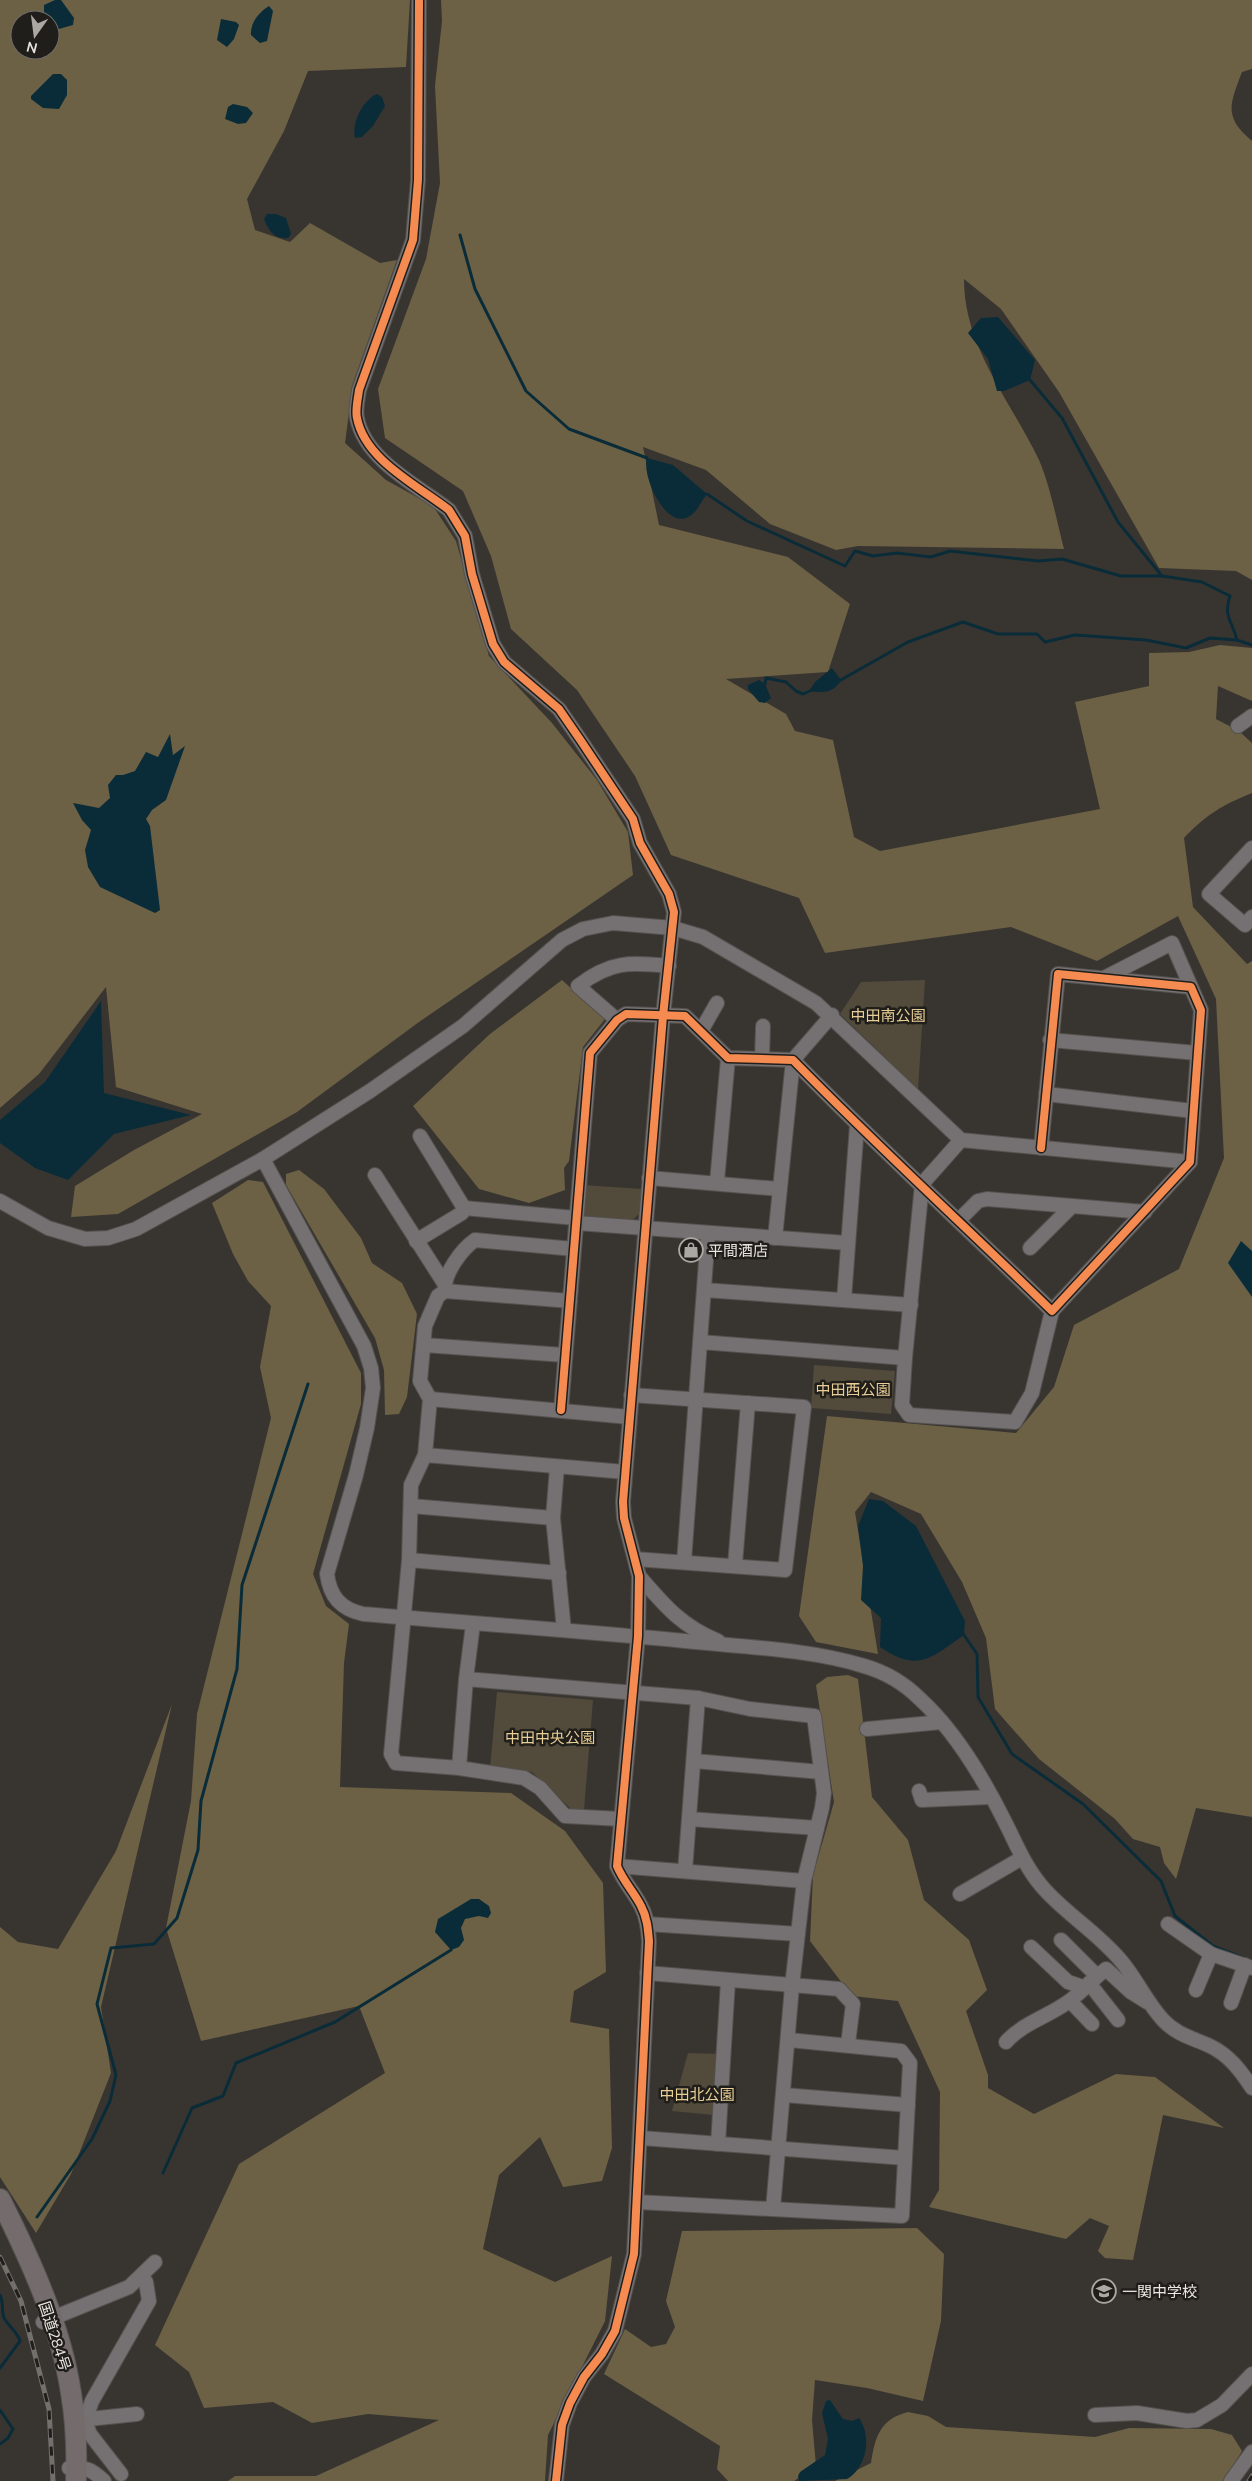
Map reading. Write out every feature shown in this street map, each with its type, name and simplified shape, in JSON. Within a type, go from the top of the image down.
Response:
[{"type":"highway","name":"国道284号","points":[[0,2199],[47,2320],[71,2392],[75,2422],[72,2475]]},
{"type":"highway","name":"国道284号","points":[[0,2218],[47,2320]]},
{"type":"street","points":[[419,0],[418,180],[413,240],[358,390],[357,417],[366,444],[380,459],[449,510],[457,521],[464,536],[472,574],[493,644],[504,662],[558,710],[633,819],[640,843],[669,894],[674,912],[663,1016],[625,1472],[624,1518],[639,1576],[638,1636],[618,1866],[622,1879],[642,1907],[647,1924],[641,2138],[634,2254],[614,2331],[606,2347],[584,2377],[570,2403],[561,2432],[556,2481]]},
{"type":"street","points":[[1238,726],[1252,716]]},
{"type":"street","points":[[1252,848],[1209,894],[1245,925],[1252,918]]},
{"type":"street","points":[[0,1201],[48,1228],[70,1236],[85,1239],[108,1238],[136,1229],[263,1159],[370,1091],[463,1026],[562,940],[583,929],[613,923],[672,928],[703,937],[796,990],[832,1015],[961,1140],[1190,1162]]},
{"type":"street","points":[[961,1140],[922,1184],[902,1405],[909,1415],[1015,1422],[1032,1393],[1052,1311],[1190,1162],[1201,1010],[1172,943],[1104,978]]},
{"type":"street","points":[[617,1020],[578,986],[596,972],[613,966],[635,963],[669,966]]},
{"type":"street","points":[[1041,1148],[1050,1040],[1058,974],[1191,987]]},
{"type":"street","points":[[701,1031],[717,1003]]},
{"type":"street","points":[[561,1410],[590,1053],[617,1020],[626,1014],[685,1016],[728,1058],[793,1060],[857,1125],[922,1184],[1052,1311]]},
{"type":"street","points":[[775,1238],[793,1060],[832,1015]]},
{"type":"street","points":[[762,1060],[763,1026]]},
{"type":"street","points":[[1050,1040],[1197,1054]]},
{"type":"street","points":[[717,1182],[728,1058]]},
{"type":"street","points":[[1046,1094],[1194,1111]]},
{"type":"street","points":[[844,1300],[857,1125]]},
{"type":"street","points":[[420,1136],[464,1208]]},
{"type":"street","points":[[263,1159],[364,1346],[371,1368],[373,1388],[367,1428],[356,1475],[327,1574],[328,1583],[338,1604],[349,1611],[404,1618],[731,1645],[829,1658],[882,1672],[912,1692],[942,1722],[990,1797],[1029,1871],[1047,1892],[1097,1935],[1123,1963],[1162,2020],[1184,2036],[1221,2052],[1240,2070],[1252,2088]]},
{"type":"street","points":[[375,1175],[445,1287]]},
{"type":"street","points":[[649,1178],[780,1188]]},
{"type":"street","points":[[959,1220],[978,1201],[988,1199],[1145,1212]]},
{"type":"street","points":[[1030,1248],[1071,1207]]},
{"type":"street","points":[[464,1208],[646,1229],[848,1244]]},
{"type":"street","points":[[416,1241],[462,1213],[464,1208]]},
{"type":"street","points":[[684,1562],[708,1234]]},
{"type":"street","points":[[574,1249],[475,1240],[465,1247],[445,1287],[438,1296],[425,1326],[420,1381],[430,1399],[425,1455],[411,1485],[409,1560],[391,1754],[396,1762],[459,1768],[524,1778],[540,1788],[565,1816],[621,1820]]},
{"type":"street","points":[[445,1287],[570,1301]]},
{"type":"street","points":[[704,1290],[911,1305]]},
{"type":"street","points":[[700,1342],[905,1358]]},
{"type":"street","points":[[424,1345],[564,1355]]},
{"type":"street","points":[[631,1395],[804,1408],[785,1570],[635,1559]]},
{"type":"street","points":[[430,1399],[629,1417]]},
{"type":"street","points":[[735,1566],[748,1403]]},
{"type":"street","points":[[425,1455],[625,1472]]},
{"type":"street","points":[[558,1467],[553,1518],[564,1630]]},
{"type":"street","points":[[411,1506],[553,1518]]},
{"type":"street","points":[[409,1560],[558,1572]]},
{"type":"street","points":[[639,1576],[649,1590],[680,1621],[712,1638],[731,1645]]},
{"type":"street","points":[[459,1768],[466,1679],[473,1624]]},
{"type":"street","points":[[466,1679],[632,1691],[698,1698],[750,1709],[814,1716],[824,1793],[804,1881],[792,1986],[789,2040],[773,2209]]},
{"type":"street","points":[[685,1871],[698,1698]]},
{"type":"street","points":[[867,1729],[942,1722]]},
{"type":"street","points":[[694,1761],[821,1772]]},
{"type":"street","points":[[919,1791],[922,1800],[990,1797]]},
{"type":"street","points":[[689,1819],[817,1828]]},
{"type":"street","points":[[960,1894],[1022,1858]]},
{"type":"street","points":[[618,1866],[804,1881]]},
{"type":"street","points":[[647,1924],[798,1934]]},
{"type":"street","points":[[1168,1924],[1211,1954],[1248,1966],[1231,2003]]},
{"type":"street","points":[[1061,1940],[1118,2020]]},
{"type":"street","points":[[1030,1947],[1068,1982],[1090,1982]]},
{"type":"street","points":[[1196,1990],[1211,1954]]},
{"type":"street","points":[[1006,2042],[1018,2029],[1070,2001],[1106,1969],[1131,1992],[1152,2006]]},
{"type":"street","points":[[647,1974],[839,1989],[853,2004],[848,2044]]},
{"type":"street","points":[[718,2144],[728,1981]]},
{"type":"street","points":[[1070,2001],[1092,2024]]},
{"type":"street","points":[[637,2202],[902,2216],[910,2063],[901,2051],[848,2044],[789,2040]]},
{"type":"street","points":[[784,2095],[908,2105]]},
{"type":"street","points":[[641,2138],[905,2158]]},
{"type":"street","points":[[47,2320],[129,2287],[156,2262]]},
{"type":"street","points":[[75,2422],[92,2401],[148,2301],[146,2282]]},
{"type":"street","points":[[1095,2414],[1137,2413],[1187,2421],[1196,2420],[1222,2405],[1252,2374]]},
{"type":"street","points":[[75,2422],[137,2414]]},
{"type":"street","points":[[75,2422],[90,2434],[121,2474]]},
{"type":"street","points":[[1231,2481],[1252,2452]]},
{"type":"street","points":[[72,2475],[84,2467],[104,2481]]},
{"type":"green space","name":"中田南公園","points":[[925,980],[918,1089],[840,1014],[861,982]]},
{"type":"green space","points":[[583,1185],[642,1189],[639,1214],[629,1223],[588,1219],[582,1212]]},
{"type":"green space","name":"中田西公園","points":[[814,1365],[895,1371],[891,1414],[811,1408]]},
{"type":"green space","name":"中田中央公園","points":[[497,1692],[593,1700],[584,1810],[571,1809],[532,1772],[490,1769]]},
{"type":"green space","name":"中田北公園","points":[[688,2053],[720,2054],[714,2115],[672,2111]]},
{"type":"shaded area","points":[[0,0],[410,0],[406,67],[308,71],[284,131],[247,199],[255,230],[290,242],[310,223],[380,263],[397,260],[353,383],[345,443],[386,480],[433,506],[456,541],[489,656],[552,723],[597,780],[628,832],[633,875],[419,1022],[297,1112],[118,1214],[71,1217],[75,1186],[134,1150],[202,1114],[116,1087],[106,987],[39,1074],[0,1108]]},
{"type":"shaded area","points":[[441,0],[1252,0],[1252,69],[1242,72],[1234,93],[1232,110],[1237,125],[1252,141],[1252,580],[1236,571],[1159,568],[1059,392],[1001,309],[964,279],[966,304],[980,351],[1039,460],[1050,492],[1064,549],[858,546],[836,550],[770,524],[706,470],[643,447],[659,525],[788,557],[850,604],[828,672],[726,679],[786,714],[795,731],[833,740],[854,837],[880,851],[1100,809],[1075,702],[1149,686],[1149,653],[1189,652],[1220,645],[1252,648],[1252,701],[1218,686],[1216,719],[1239,731],[1252,743],[1252,793],[1215,811],[1184,838],[1193,907],[1247,964],[1252,961],[1252,1817],[1196,1808],[1176,1879],[1164,1863],[1160,1847],[1133,1839],[1115,1819],[1039,1759],[995,1709],[986,1638],[962,1582],[921,1514],[871,1492],[855,1512],[878,1654],[816,1642],[799,1616],[827,1416],[1016,1433],[1054,1387],[1074,1325],[1179,1269],[1224,1158],[1216,999],[1178,916],[1097,961],[1011,927],[825,953],[799,898],[671,855],[635,776],[577,690],[511,629],[491,556],[463,491],[385,438],[378,389],[426,259],[440,183],[435,86],[442,21]]},
{"type":"shaded area","points":[[562,980],[605,1019],[583,1047],[569,1161],[564,1168],[565,1190],[529,1203],[479,1189],[413,1106],[490,1034]]},
{"type":"shaded area","points":[[299,1170],[324,1189],[361,1238],[372,1263],[402,1283],[417,1314],[407,1397],[399,1414],[385,1415],[384,1370],[375,1338],[286,1185],[286,1174]]},
{"type":"shaded area","points":[[248,1180],[263,1182],[361,1373],[361,1404],[313,1574],[326,1606],[349,1624],[344,1663],[340,1787],[511,1793],[565,1831],[603,1883],[606,1972],[574,1991],[570,2022],[609,2029],[612,2148],[602,2181],[563,2187],[540,2137],[499,2175],[483,2249],[555,2282],[612,2256],[605,2321],[548,2435],[545,2481],[228,2481],[235,2476],[316,2476],[439,2420],[368,2414],[312,2423],[273,2402],[204,2408],[189,2372],[155,2345],[239,2164],[385,2073],[359,2006],[201,2041],[166,1928],[191,1801],[197,1714],[271,1418],[260,1367],[271,1306],[248,1281],[233,1254],[212,1203]]},
{"type":"shaded area","points":[[848,1675],[858,1679],[872,1797],[908,1840],[924,1900],[969,1940],[987,1990],[966,2011],[988,2075],[988,2088],[1034,2114],[1116,2074],[1155,2077],[1224,2128],[1163,2115],[1133,2260],[1105,2258],[1098,2251],[1109,2226],[1090,2218],[1066,2239],[929,2207],[939,2190],[940,2092],[898,2001],[852,1996],[810,1941],[813,1875],[834,1802],[816,1685],[827,1677]]},
{"type":"shaded area","points":[[172,1704],[101,2007],[111,2073],[71,2174],[36,2233],[0,2177],[0,1927],[18,1942],[58,1949],[116,1851]]},
{"type":"shaded area","points":[[917,2228],[944,2254],[941,2321],[923,2401],[867,2388],[815,2380],[812,2420],[816,2466],[794,2481],[728,2481],[717,2469],[720,2446],[604,2374],[625,2329],[651,2347],[666,2344],[675,2327],[666,2301],[682,2231]]},
{"type":"shaded area","points":[[908,2412],[928,2416],[946,2427],[1095,2437],[1129,2428],[1211,2429],[1232,2435],[1242,2451],[1224,2481],[835,2481],[871,2463],[880,2430],[891,2419]]},
{"type":"water","points":[[55,0],[61,0],[74,18],[73,25],[60,29],[60,10],[44,10],[44,5]]},
{"type":"water","points":[[269,6],[273,11],[267,41],[260,43],[251,35],[252,26],[262,11]]},
{"type":"water","points":[[221,19],[236,22],[239,25],[234,39],[227,47],[217,40]]},
{"type":"water","points":[[53,74],[61,74],[67,80],[67,95],[59,109],[43,108],[31,99],[31,96]]},
{"type":"water","points":[[377,94],[382,97],[385,106],[373,126],[362,137],[355,138],[354,132],[359,113],[367,101]]},
{"type":"water","points":[[233,104],[247,107],[253,113],[246,123],[238,124],[225,119],[228,107]]},
{"type":"water","points":[[267,214],[276,214],[286,218],[291,234],[288,238],[276,236],[270,230],[264,219]]},
{"type":"water","points":[[998,317],[1035,360],[1030,380],[1004,391],[997,391],[988,359],[968,333],[981,318]]},
{"type":"water","points":[[647,458],[673,465],[707,494],[693,514],[681,519],[672,516],[664,509],[657,499],[648,476]]},
{"type":"water","points":[[832,668],[841,680],[835,687],[823,692],[809,691],[815,682]]},
{"type":"water","points":[[759,680],[765,684],[771,698],[765,703],[759,702],[748,689],[748,685]]},
{"type":"water","points":[[170,734],[173,755],[185,746],[166,800],[152,810],[146,819],[150,826],[160,910],[155,913],[100,887],[88,867],[85,850],[91,830],[82,820],[73,803],[99,808],[110,798],[108,785],[116,775],[135,771],[146,752],[158,757]]},
{"type":"water","points":[[101,1001],[104,1093],[191,1115],[114,1134],[68,1180],[35,1168],[0,1143],[0,1120],[45,1082]]},
{"type":"water","points":[[1241,1241],[1252,1251],[1252,1297],[1228,1263]]},
{"type":"water","points":[[869,1499],[883,1501],[916,1526],[965,1621],[964,1635],[933,1656],[915,1661],[893,1655],[880,1647],[881,1618],[861,1600],[863,1566],[858,1526]]},
{"type":"water","points":[[471,1899],[479,1899],[489,1906],[491,1913],[488,1918],[479,1916],[465,1919],[461,1928],[464,1940],[459,1947],[451,1950],[435,1932],[438,1919]]},
{"type":"water","points":[[830,2400],[843,2419],[852,2421],[859,2418],[863,2425],[866,2442],[863,2460],[854,2474],[847,2479],[799,2481],[798,2476],[800,2472],[825,2455],[828,2439],[822,2413],[826,2401]]},
{"type":"waterway","points":[[460,235],[475,289],[526,391],[569,429],[647,458]]},
{"type":"waterway","points":[[1030,380],[1062,418],[1118,522],[1162,576],[1202,582],[1230,596],[1227,609],[1237,640]]},
{"type":"waterway","points":[[707,494],[747,521],[845,566],[855,551],[873,556],[897,553],[931,557],[950,551],[1038,561],[1062,559],[1121,576],[1162,576]]},
{"type":"waterway","points":[[839,681],[908,642],[963,622],[998,634],[1037,634],[1045,642],[1075,635],[1146,640],[1186,648],[1210,638],[1237,640],[1252,645]]},
{"type":"waterway","points":[[765,684],[766,678],[786,682],[796,691],[803,694],[812,690]]},
{"type":"waterway","points":[[37,2217],[92,2139],[110,2101],[116,2075],[97,2004],[111,1948],[154,1944],[177,1918],[198,1850],[201,1801],[237,1669],[242,1585],[308,1384]]},
{"type":"waterway","points":[[964,1635],[977,1654],[978,1697],[1012,1754],[1083,1804],[1161,1881],[1175,1916],[1213,1946],[1241,1957]]},
{"type":"waterway","points":[[163,2173],[192,2108],[223,2096],[236,2063],[335,2022],[451,1950]]},
{"type":"waterway","points":[[0,2295],[4,2318],[17,2334],[20,2341],[0,2368]]},
{"type":"waterway","points":[[0,2410],[13,2429],[8,2438],[0,2444]]},
{"type":"railway","points":[[0,2257],[21,2301],[49,2409],[53,2481]]},
{"type":"railway","points":[[1249,2481],[1252,2476]]},
{"type":"cycle path","points":[[419,0],[418,180],[413,240],[359,390],[356,408],[357,418],[362,433],[370,447],[381,459],[449,510],[465,536],[472,574],[493,644],[504,662],[559,709],[581,741],[633,819],[640,843],[669,894],[674,912],[663,1016],[623,1502],[624,1518],[639,1576],[638,1636],[617,1866],[643,1910],[649,1941],[634,2254],[615,2331],[602,2354],[584,2377],[570,2403],[562,2425],[556,2481]]},
{"type":"cycle path","points":[[561,1410],[590,1053],[617,1020],[626,1014],[685,1016],[728,1058],[793,1060],[1052,1311],[1190,1162],[1201,1010],[1191,987],[1058,974],[1041,1148]]},
{"type":"place","name":"平間酒店","points":[[691,1250]]},
{"type":"place","name":"一関中学校","points":[[1104,2291]]}]
